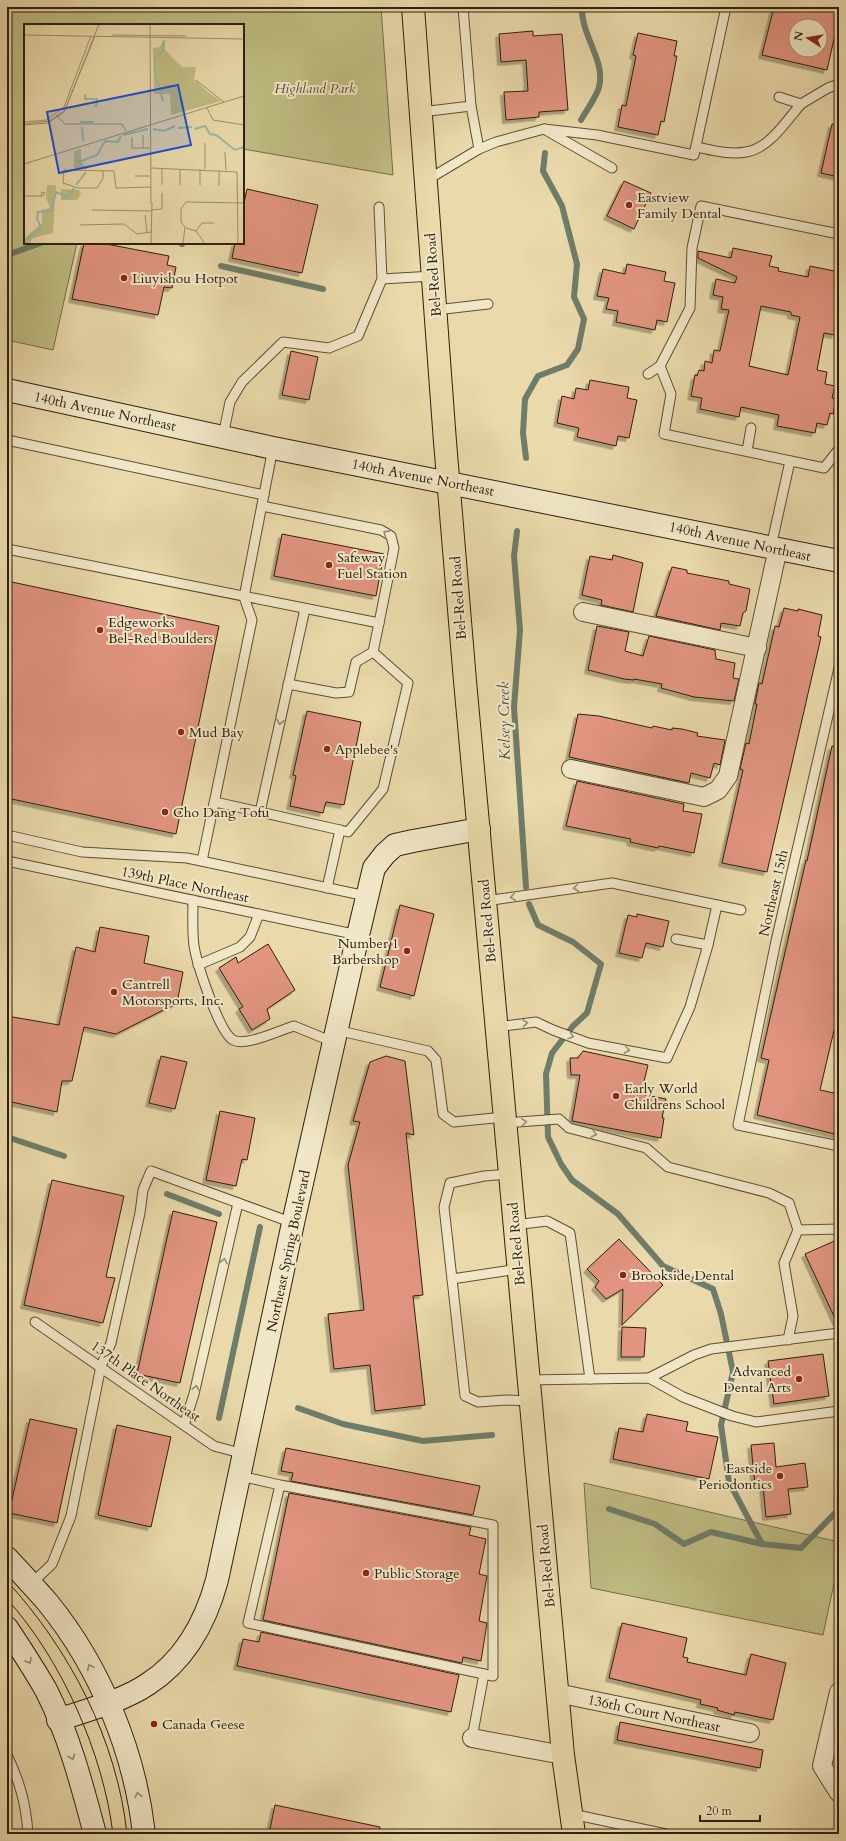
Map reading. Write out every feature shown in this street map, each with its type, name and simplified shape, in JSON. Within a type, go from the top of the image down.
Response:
[{"type":"main road","name":"Bel-Red Road","points":[[414,7],[449,482],[504,1120],[563,1755],[573,1824]]},
{"type":"street","name":"140th Avenue Northeast","points":[[7,390],[273,448],[839,561]]},
{"type":"street","points":[[572,769],[704,797],[718,790],[728,776],[756,648],[775,548]]},
{"type":"street","points":[[583,612],[756,648]]},
{"type":"street","name":"Northeast Spring Boulevard","points":[[58,1720],[127,1695],[149,1684],[170,1666],[192,1639],[201,1623],[213,1595],[245,1454],[293,1223],[366,896],[374,868],[385,854],[396,846],[413,840],[479,829]]},
{"type":"street","points":[[7,1558],[48,1604],[88,1662],[108,1702],[123,1743],[137,1789],[144,1834]]},
{"type":"street","points":[[7,1628],[46,1690],[83,1789],[95,1834]]},
{"type":"street","points":[[839,1692],[822,1766],[839,1793]]},
{"type":"street","name":"136th Court Northeast","points":[[557,1693],[750,1733]]},
{"type":"street","points":[[472,1738],[563,1755]]},
{"type":"lane","points":[[463,7],[471,106],[479,148]]},
{"type":"lane","points":[[426,181],[479,148],[496,142],[544,130],[597,135],[694,155],[726,7]]},
{"type":"lane","points":[[696,147],[726,152],[746,152],[765,144],[801,104],[828,88],[839,84]]},
{"type":"lane","points":[[779,97],[801,104]]},
{"type":"lane","points":[[421,112],[471,106]]},
{"type":"lane","points":[[544,130],[612,168]]},
{"type":"lane","points":[[648,374],[660,366],[690,308],[692,248],[701,206],[839,234]]},
{"type":"lane","points":[[223,436],[230,402],[242,382],[283,342],[329,348],[358,336],[382,279],[379,207]]},
{"type":"lane","points":[[382,279],[433,276]]},
{"type":"lane","points":[[436,310],[488,304]]},
{"type":"lane","points":[[660,366],[671,394],[664,434],[824,468],[839,449]]},
{"type":"lane","points":[[746,451],[751,428]]},
{"type":"lane","points":[[7,440],[264,495]]},
{"type":"lane","points":[[202,861],[252,620],[244,597],[273,448]]},
{"type":"lane","points":[[775,548],[790,461]]},
{"type":"lane","points":[[262,506],[382,530],[391,536],[394,548],[373,652],[356,662],[350,692],[336,693],[288,684]]},
{"type":"lane","points":[[7,549],[378,623]]},
{"type":"lane","points":[[260,812],[305,609]]},
{"type":"lane","points":[[215,802],[348,832],[384,789],[408,684],[373,652]]},
{"type":"lane","name":"Northeast 15th","points":[[839,668],[776,941],[738,1125],[839,1146]]},
{"type":"lane","points":[[327,888],[340,830]]},
{"type":"lane","points":[[7,835],[82,852],[187,858],[366,896]]},
{"type":"lane","name":"139th Place Northeast","points":[[7,861],[358,935]]},
{"type":"lane","points":[[485,901],[612,883],[741,910]]},
{"type":"lane","points":[[193,900],[194,944],[198,965],[223,1030],[234,1040],[244,1042],[294,1026],[335,1036],[428,1051],[436,1060],[443,1114],[454,1122],[560,1119],[569,1128],[646,1148],[668,1167],[769,1193],[789,1203],[798,1230],[784,1263],[793,1316],[788,1340]]},
{"type":"lane","points":[[496,1027],[536,1022],[588,1043],[667,1058],[690,1007],[708,945],[717,905]]},
{"type":"lane","points":[[198,965],[240,947],[250,936],[259,914]]},
{"type":"lane","points":[[676,939],[708,945]]},
{"type":"lane","points":[[31,1584],[52,1564],[71,1516],[101,1366],[111,1343],[140,1213],[143,1190],[151,1171],[293,1223]]},
{"type":"lane","points":[[509,1174],[484,1176],[450,1183],[444,1207],[465,1396],[478,1402],[506,1400],[529,1391],[590,1379],[649,1378],[694,1355],[711,1349],[839,1333]]},
{"type":"lane","points":[[184,1425],[194,1394],[238,1203]]},
{"type":"lane","points":[[514,1225],[547,1221],[570,1233],[590,1379]]},
{"type":"lane","points":[[798,1230],[839,1229]]},
{"type":"lane","points":[[452,1279],[518,1269]]},
{"type":"lane","name":"137th Place Northeast","points":[[35,1322],[101,1366],[214,1446],[245,1454]]},
{"type":"lane","points":[[649,1378],[683,1397],[732,1416],[756,1422],[839,1411]]},
{"type":"lane","points":[[240,1476],[280,1485],[493,1525],[493,1676],[248,1623],[280,1485]]},
{"type":"lane","points":[[472,1738],[484,1674]]},
{"type":"lane","points":[[7,1755],[18,1778],[26,1808],[28,1834]]},
{"type":"lane","points":[[573,1824],[666,1834]]},
{"type":"green space","name":"Highland Park","points":[[7,7],[381,7],[393,175],[244,149],[244,24],[24,24],[24,244],[77,244],[53,350],[7,340]]},
{"type":"green space","points":[[584,1483],[839,1542],[839,1560],[823,1635],[591,1588]]},
{"type":"building","points":[[774,7],[839,7],[839,17],[827,70],[762,55]]},
{"type":"building","points":[[533,31],[533,36],[562,34],[568,110],[539,112],[539,117],[506,120],[504,92],[528,91],[526,60],[501,62],[499,34]]},
{"type":"building","points":[[638,33],[677,41],[674,56],[677,56],[664,122],[661,121],[658,135],[618,127],[622,105],[626,106],[636,56],[633,55]]},
{"type":"building","points":[[832,124],[839,125],[839,177],[821,173]]},
{"type":"building","name":"Eastview Family Dental","points":[[624,181],[651,193],[634,229],[607,216]]},
{"type":"building","points":[[247,189],[318,205],[302,273],[232,258],[235,244],[244,244],[244,203]]},
{"type":"building","points":[[84,244],[106,244],[169,256],[167,265],[176,267],[172,288],[164,287],[158,315],[72,299]]},
{"type":"building","points":[[733,248],[772,256],[769,266],[779,268],[778,271],[808,277],[810,266],[839,272],[839,318],[835,335],[824,333],[817,370],[827,372],[825,384],[835,386],[832,398],[836,399],[833,414],[830,413],[827,425],[817,423],[815,433],[777,426],[779,415],[741,407],[739,417],[700,409],[702,398],[691,396],[695,375],[697,376],[699,370],[704,371],[705,361],[712,363],[714,350],[720,351],[729,310],[721,309],[723,297],[713,295],[716,279],[735,283],[737,277],[698,258],[698,251],[731,258]],"holes":[[[761,306],[791,312],[791,315],[800,317],[788,375],[749,366]]]},
{"type":"building","points":[[627,264],[666,272],[664,281],[675,283],[667,322],[657,320],[655,330],[616,322],[618,311],[606,309],[609,298],[597,296],[603,269],[625,274]]},
{"type":"building","points":[[291,351],[318,357],[309,400],[282,395]]},
{"type":"building","points":[[590,380],[629,387],[627,398],[637,400],[629,438],[618,436],[616,446],[577,437],[579,428],[557,423],[562,396],[574,399],[576,388],[588,390]]},
{"type":"building","name":"Safeway Fuel Station","points":[[282,534],[384,554],[376,596],[274,576]]},
{"type":"building","points":[[613,555],[643,563],[633,612],[601,605],[602,600],[582,595],[590,556],[612,560]]},
{"type":"building","points":[[672,567],[687,570],[687,573],[729,581],[729,584],[750,589],[746,611],[743,613],[740,626],[721,623],[720,630],[656,616]]},
{"type":"building","points":[[7,581],[219,626],[176,834],[7,798]]},
{"type":"building","points":[[784,608],[798,611],[798,609],[822,615],[818,636],[821,637],[767,872],[722,863],[743,770],[740,769],[746,743],[749,744],[757,704],[755,704],[759,683],[762,684],[775,626],[779,627]]},
{"type":"building","points":[[597,626],[629,632],[625,651],[643,656],[649,636],[715,650],[716,659],[735,663],[733,678],[739,679],[734,701],[694,697],[661,688],[662,684],[634,679],[624,679],[588,670]]},
{"type":"building","name":"Applebee's","points":[[307,711],[361,722],[344,805],[326,802],[323,813],[290,806],[296,776],[293,775]]},
{"type":"building","points":[[578,714],[599,716],[652,728],[653,726],[672,730],[672,728],[682,729],[698,733],[697,736],[725,740],[720,765],[714,763],[710,778],[691,773],[689,783],[569,757]]},
{"type":"building","points":[[832,746],[839,747],[839,1009],[820,1090],[839,1094],[839,1135],[757,1115],[769,1060],[761,1058]]},
{"type":"building","points":[[577,781],[684,804],[683,811],[702,814],[694,853],[659,846],[658,848],[630,842],[631,839],[566,826]]},
{"type":"building","name":"Number 1 Barbershop","points":[[400,905],[434,914],[414,996],[380,987]]},
{"type":"building","points":[[637,914],[669,921],[663,947],[646,943],[642,958],[619,953],[628,915],[637,917]]},
{"type":"building","points":[[100,927],[149,936],[144,963],[183,972],[177,1003],[116,1034],[84,1027],[72,1081],[62,1081],[57,1112],[7,1101],[7,1016],[59,1025],[76,947],[95,952]]},
{"type":"building","points":[[268,944],[295,990],[267,1009],[270,1019],[252,1030],[239,1009],[243,1007],[219,968],[236,957],[238,963]]},
{"type":"building","name":"Early World Childrens School","points":[[583,1051],[648,1065],[641,1094],[666,1099],[662,1118],[664,1118],[661,1138],[572,1121],[580,1075],[571,1075],[570,1058],[578,1058]]},
{"type":"building","points":[[161,1056],[187,1062],[175,1109],[149,1103]]},
{"type":"building","points":[[386,1056],[405,1061],[414,1135],[406,1133],[423,1295],[413,1296],[425,1405],[375,1411],[370,1365],[334,1369],[328,1314],[364,1310],[348,1165],[360,1122],[353,1121],[370,1062]]},
{"type":"building","points":[[220,1111],[255,1118],[247,1160],[242,1159],[236,1186],[206,1180]]},
{"type":"building","points":[[52,1180],[124,1196],[106,1277],[115,1278],[103,1323],[24,1305]]},
{"type":"building","points":[[173,1211],[217,1222],[180,1383],[137,1374]]},
{"type":"building","name":"Brookside Dental","points":[[619,1239],[663,1285],[622,1325],[623,1289],[606,1299],[595,1287],[599,1281],[587,1269]]},
{"type":"building","points":[[839,1239],[839,1327],[805,1254]]},
{"type":"building","points":[[622,1327],[646,1328],[644,1357],[621,1357]]},
{"type":"building","name":"Advanced Dental Arts","points":[[823,1354],[829,1396],[774,1404],[768,1361]]},
{"type":"building","points":[[647,1414],[688,1422],[686,1431],[718,1437],[709,1479],[613,1459],[619,1428],[643,1432]]},
{"type":"building","points":[[30,1419],[77,1429],[57,1523],[9,1513]]},
{"type":"building","points":[[117,1425],[171,1437],[151,1527],[98,1515]]},
{"type":"building","name":"Eastside Periodontics","points":[[774,1443],[776,1467],[805,1463],[808,1487],[788,1489],[791,1514],[766,1517],[763,1485],[755,1485],[751,1445]]},
{"type":"building","points":[[286,1448],[480,1486],[473,1515],[291,1481],[293,1473],[281,1471]]},
{"type":"building","points":[[289,1493],[471,1527],[469,1535],[486,1539],[479,1574],[487,1576],[479,1621],[487,1623],[481,1661],[463,1657],[462,1663],[263,1620]]},
{"type":"building","points":[[622,1623],[687,1638],[683,1657],[688,1658],[687,1662],[746,1675],[751,1654],[786,1663],[773,1720],[735,1712],[734,1715],[717,1710],[718,1708],[700,1704],[701,1700],[609,1678]]},
{"type":"building","points":[[261,1632],[459,1675],[451,1712],[237,1666],[243,1639],[259,1642]]},
{"type":"building","points":[[620,1722],[763,1750],[760,1768],[617,1740]]},
{"type":"building","points":[[275,1805],[380,1827],[379,1834],[269,1834]]},
{"type":"waterway","name":"Kelsey Creek","points":[[581,120],[596,95],[600,77],[596,58],[585,28],[582,7]]},
{"type":"waterway","name":"Kelsey Creek","points":[[526,458],[523,433],[525,399],[538,376],[567,365],[578,349],[584,319],[574,297],[577,264],[562,206],[543,171],[545,153]]},
{"type":"waterway","points":[[7,255],[38,244]]},
{"type":"waterway","points":[[221,266],[323,289]]},
{"type":"waterway","name":"Kelsey Creek","points":[[517,531],[514,556],[520,630],[514,707],[526,887]]},
{"type":"waterway","name":"Kelsey Creek","points":[[529,904],[538,925],[573,942],[601,964],[587,1013],[573,1026],[552,1053],[546,1074],[548,1137],[561,1164],[572,1180],[618,1214],[663,1266],[713,1289],[721,1314],[733,1372],[721,1425],[729,1482],[762,1544],[801,1548],[839,1509]]},
{"type":"waterway","points":[[7,1137],[64,1156]]},
{"type":"waterway","points":[[167,1194],[219,1214]]},
{"type":"waterway","points":[[219,1418],[260,1227]]},
{"type":"waterway","points":[[298,1408],[343,1424],[423,1441],[492,1435]]},
{"type":"waterway","points":[[609,1509],[655,1524],[684,1544],[711,1532],[762,1544]]},
{"type":"tram line","points":[[7,1581],[51,1636],[87,1698],[113,1765],[122,1799],[127,1834]]},
{"type":"tram line","points":[[7,1599],[27,1623],[45,1650],[77,1709],[90,1740],[100,1772],[108,1803],[113,1834]]},
{"type":"place","name":"Eastview Family Dental","points":[[629,205]]},
{"type":"place","name":"Liuyishou Hotpot","points":[[124,278]]},
{"type":"place","name":"Safeway Fuel Station","points":[[329,565]]},
{"type":"place","name":"Edgeworks Bel-Red Boulders","points":[[100,630]]},
{"type":"place","name":"Mud Bay","points":[[181,732]]},
{"type":"place","name":"Applebee's","points":[[327,749]]},
{"type":"place","name":"Cho Dang Tofu","points":[[165,812]]},
{"type":"place","name":"Number 1 Barbershop","points":[[407,951]]},
{"type":"place","name":"Cantrell Motorsports, Inc.","points":[[114,992]]},
{"type":"place","name":"Early World Childrens School","points":[[616,1096]]},
{"type":"place","name":"Brookside Dental","points":[[623,1275]]},
{"type":"place","name":"Advanced Dental Arts","points":[[799,1379]]},
{"type":"place","name":"Eastside Periodontics","points":[[780,1476]]},
{"type":"place","name":"Public Storage","points":[[366,1573]]},
{"type":"place","name":"Canada Geese","points":[[154,1724]]}]
